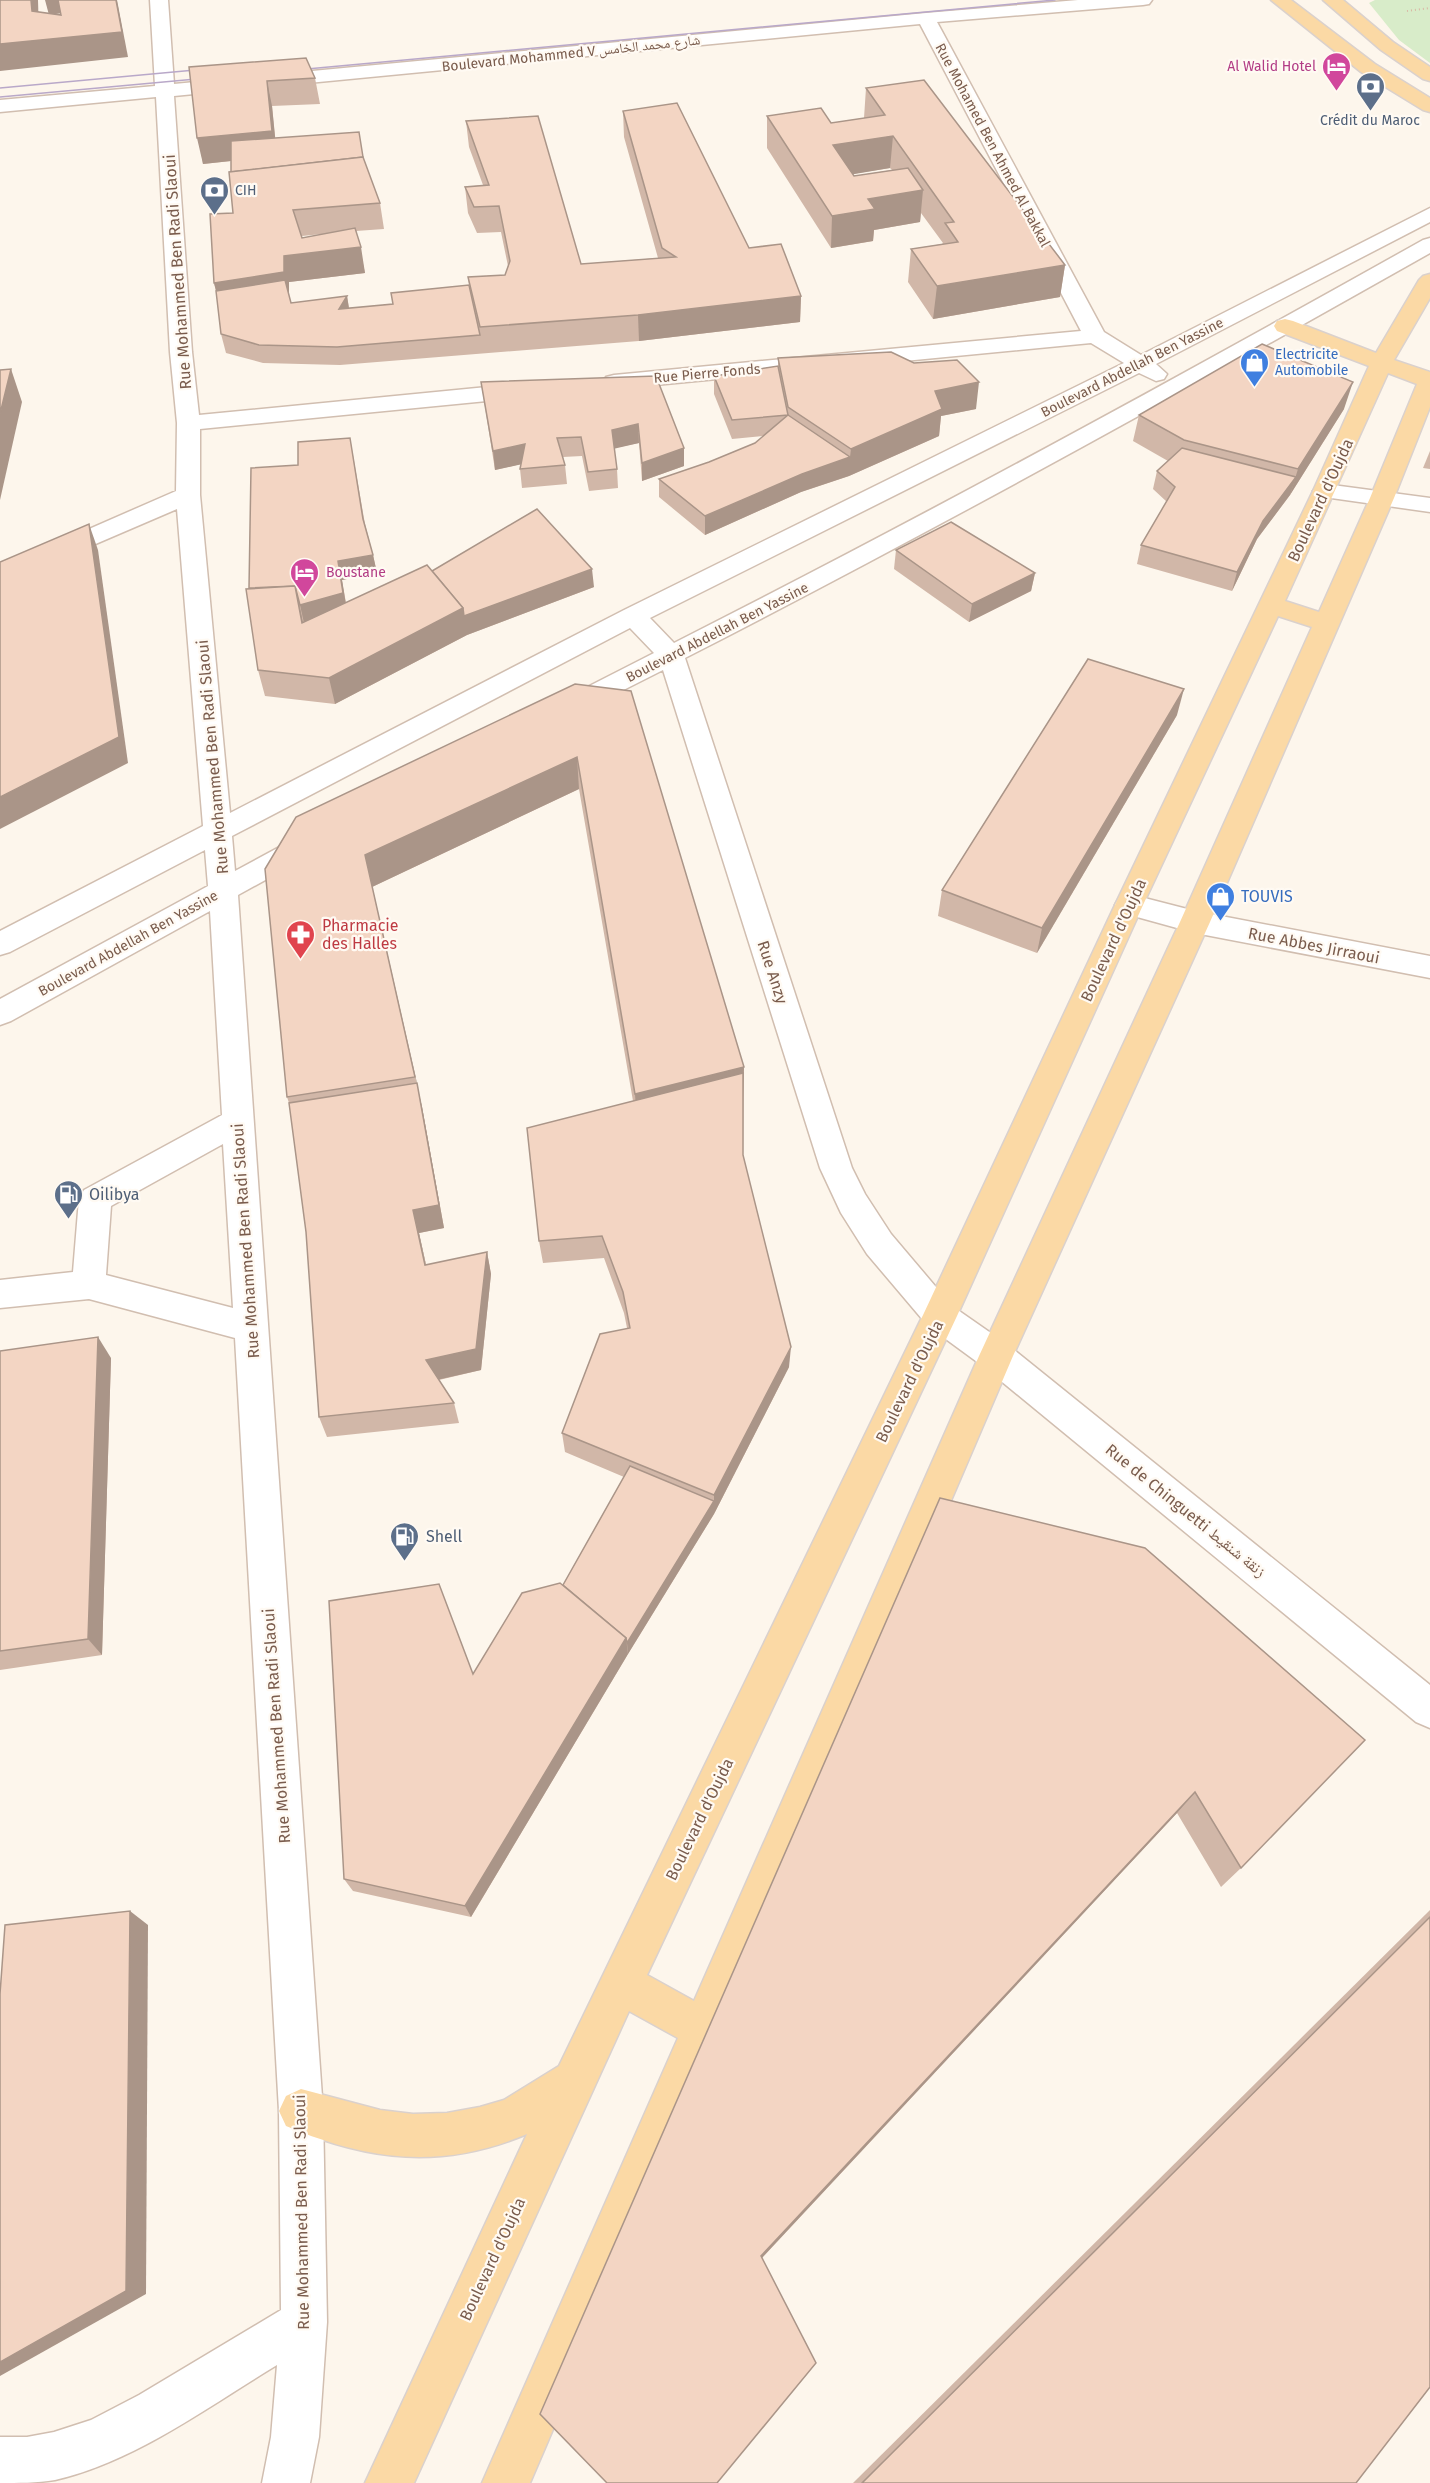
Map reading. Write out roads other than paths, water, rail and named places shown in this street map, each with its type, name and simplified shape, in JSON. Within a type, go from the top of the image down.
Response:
[{"type":"main road","points":[[1282,0],[1368,68],[1430,106]]},
{"type":"main road","points":[[1332,0],[1388,46],[1430,75]]},
{"type":"main road","name":"Boulevard d'Oujda","points":[[389,2483],[574,2081],[940,1316],[1129,905],[1325,491],[1382,362],[1430,280]]},
{"type":"main road","points":[[506,2483],[996,1356],[1195,922],[1382,498],[1430,380],[1285,326]]},
{"type":"main road","points":[[1272,605],[1327,623]]},
{"type":"main road","points":[[621,1983],[703,2029]]},
{"type":"main road","points":[[301,2111],[380,2132],[419,2136],[449,2134],[479,2129],[512,2119],[574,2081]]},
{"type":"street","name":"Rue Mohammed Ben Radi Slaoui","points":[[159,0],[181,352],[188,423],[188,495],[219,829],[301,2111],[304,2322],[295,2437],[286,2483]]},
{"type":"street","name":"Boulevard Mohammed V شارع محمد الخامس","points":[[0,106],[548,56],[926,18],[1143,0]]},
{"type":"street","name":"Rue Mohamed Ben Ahmed Al Bakkal","points":[[926,18],[1095,336]]},
{"type":"street","name":"Boulevard Abdellah Ben Yassine","points":[[544,720],[671,655],[852,534],[1140,364],[1430,214]]},
{"type":"street","name":"Boulevard Abdellah Ben Yassine","points":[[0,944],[633,616],[852,534],[1177,387],[1430,244]]},
{"type":"street","points":[[1095,336],[1177,387]]},
{"type":"street","name":"Rue Pierre Fonds","points":[[594,384],[1095,336]]},
{"type":"street","points":[[188,423],[546,389]]},
{"type":"street","points":[[1325,491],[1430,505]]},
{"type":"street","points":[[0,577],[188,495]]},
{"type":"street","name":"Rue Anzy","points":[[633,616],[671,655],[836,1168],[853,1203],[879,1244],[940,1316]]},
{"type":"street","name":"Boulevard Abdellah Ben Yassine","points":[[4,1003],[223,891],[326,834]]},
{"type":"street","name":"Rue Abbes Jirraoui","points":[[1129,905],[1195,922],[1430,967]]},
{"type":"street","points":[[88,1285],[95,1199],[238,1120]]},
{"type":"street","points":[[0,1294],[88,1285],[251,1328]]},
{"type":"street","name":"Rue de Chinguetti زنقة شنقيط","points":[[940,1316],[996,1356],[1430,1709]]},
{"type":"street","points":[[0,2461],[59,2456],[114,2434],[162,2410],[304,2322]]},
{"type":"tram line","points":[[296,70],[1055,0]]},
{"type":"tram line","points":[[0,88],[206,69]]},
{"type":"tram line","points":[[0,97],[207,78]]},
{"type":"place","name":"Al Walid Hotel","points":[[1337,92]]},
{"type":"place","name":"Crédit du Maroc","points":[[1370,112]]},
{"type":"place","name":"CIH","points":[[214,216]]},
{"type":"place","name":"Electricite Automobile","points":[[1254,388]]},
{"type":"place","name":"Boustane","points":[[305,598]]},
{"type":"place","name":"TOUVIS","points":[[1220,922]]},
{"type":"place","name":"Pharmacie des Halles","points":[[301,960]]},
{"type":"place","name":"Oilibya","points":[[68,1220]]},
{"type":"place","name":"Shell","points":[[405,1562]]}]
